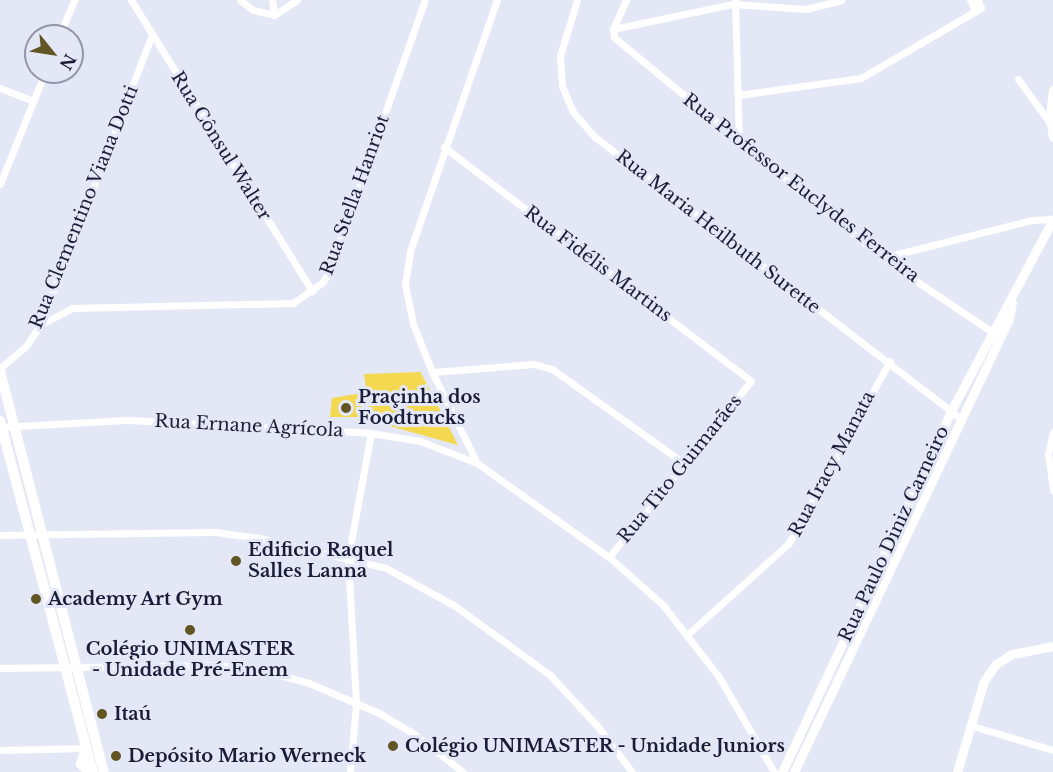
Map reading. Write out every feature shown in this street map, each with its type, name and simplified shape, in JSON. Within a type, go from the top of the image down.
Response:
[{"type":"main road","points":[[0,369],[66,669],[86,748],[103,768]]},
{"type":"main road","points":[[0,425],[78,669],[103,768]]},
{"type":"main road","points":[[86,748],[81,764],[91,772]]},
{"type":"street","points":[[64,24],[74,0]]},
{"type":"street","name":"Rua Cônsul Walter","points":[[131,0],[312,291]]},
{"type":"street","points":[[240,0],[253,10],[274,15],[297,0]]},
{"type":"street","points":[[272,0],[274,15]]},
{"type":"street","name":"Rua Stella Hanriot","points":[[40,326],[72,308],[260,306],[293,303],[312,291],[329,272],[425,0]]},
{"type":"street","points":[[477,463],[432,372],[413,324],[405,284],[410,250],[497,0]]},
{"type":"street","name":"Rua Maria Heilbuth Surette","points":[[578,0],[560,56],[562,86],[573,112],[622,159],[810,305],[890,361],[960,418]]},
{"type":"street","points":[[613,29],[626,0]]},
{"type":"street","points":[[613,29],[734,2],[806,9],[840,0]]},
{"type":"street","points":[[738,95],[861,78],[978,6],[970,0]]},
{"type":"street","points":[[734,2],[739,142]]},
{"type":"street","name":"Rua Professor Euclydes Ferreira","points":[[613,29],[614,37],[882,258],[1000,337]]},
{"type":"street","name":"Rua Clementino Viana Dotti","points":[[0,369],[26,346],[40,326],[152,35]]},
{"type":"street","points":[[1018,79],[1050,123]]},
{"type":"street","points":[[0,184],[40,84]]},
{"type":"street","points":[[0,88],[34,101]]},
{"type":"street","points":[[1053,90],[1050,123],[1053,137]]},
{"type":"street","name":"Rua Fidélis Martins","points":[[444,147],[751,381]]},
{"type":"street","points":[[882,258],[1032,220],[1052,219]]},
{"type":"street","name":"Rua Paulo Diniz Carneiro","points":[[782,772],[951,411],[991,331],[1012,300],[1052,219]]},
{"type":"street","name":"Rua Paulo Diniz Carneiro","points":[[794,772],[899,546],[1000,337],[1012,300]]},
{"type":"street","name":"Rua Iracy Manata","points":[[688,634],[789,543],[890,361]]},
{"type":"street","points":[[432,372],[534,364],[552,369],[684,463]]},
{"type":"street","name":"Rua Tito Guimarães","points":[[609,557],[751,381]]},
{"type":"street","name":"Rua Ernane Agrícola","points":[[0,425],[14,428],[127,420],[371,433],[420,441],[477,463],[609,557],[663,605],[688,634],[774,772]]},
{"type":"street","points":[[1053,432],[1048,462],[1053,491]]},
{"type":"street","points":[[350,772],[356,703],[348,558],[371,433]]},
{"type":"street","points":[[0,535],[215,532],[348,558],[386,568],[489,628],[550,675],[599,728],[632,772]]},
{"type":"street","points":[[890,541],[899,546]]},
{"type":"street","points":[[957,772],[969,725],[984,681],[996,664],[1012,654],[1053,646]]},
{"type":"street","points":[[0,668],[78,669],[220,665],[309,683],[356,703],[414,734],[464,772]]},
{"type":"street","points":[[969,725],[1053,750]]},
{"type":"street","points":[[0,750],[86,748]]},
{"type":"shaded area","points":[[421,372],[458,445],[371,421],[364,374]]},
{"type":"shaded area","name":"Praçinha dos Foodtrucks","points":[[362,393],[361,417],[330,417],[332,398]]},
{"type":"place","name":"Praçinha dos Foodtrucks","points":[[346,408]]},
{"type":"place","name":"Edificio Raquel Salles Lanna","points":[[236,561]]},
{"type":"place","name":"Academy Art Gym","points":[[36,599]]},
{"type":"place","name":"Colégio UNIMASTER - Unidade Pré-Enem","points":[[190,630]]},
{"type":"place","name":"Itaú","points":[[102,714]]},
{"type":"place","name":"Colégio UNIMASTER - Unidade Juniors","points":[[393,746]]},
{"type":"place","name":"Depósito Mario Werneck","points":[[116,756]]}]
